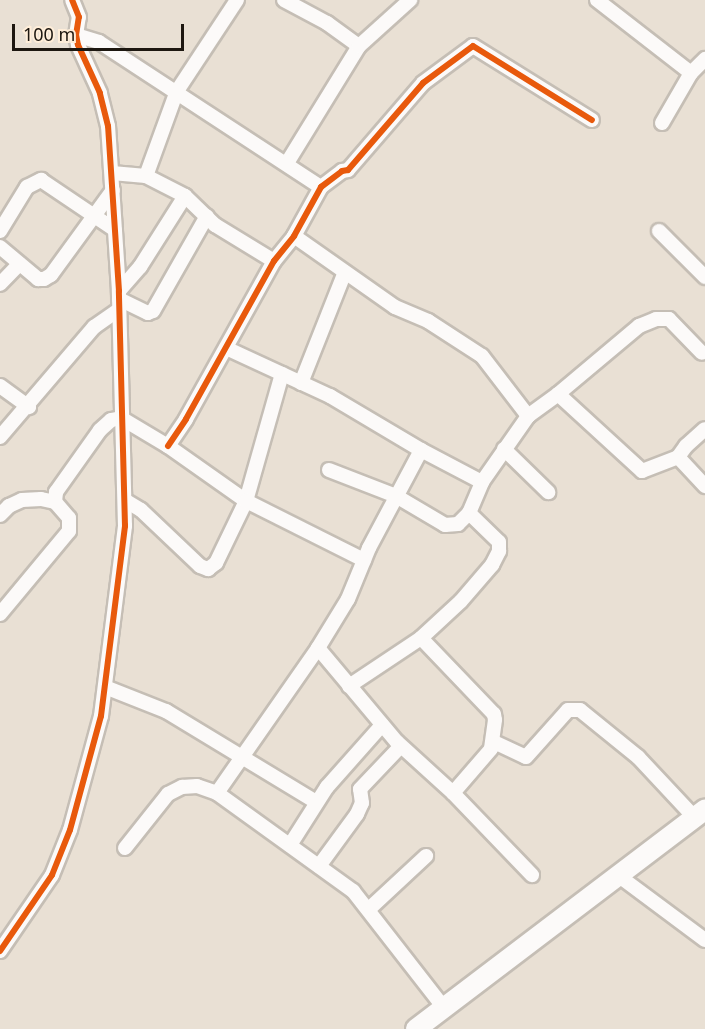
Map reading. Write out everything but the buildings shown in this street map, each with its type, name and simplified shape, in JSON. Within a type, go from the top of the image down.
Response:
[{"type":"main road","points":[[416,1029],[700,814]]},
{"type":"street","points":[[0,951],[52,874],[70,830],[101,716],[124,537],[126,501],[121,418],[119,300],[108,126],[100,93],[76,35],[79,16],[72,0]]},
{"type":"street","points":[[146,176],[177,91],[237,0]]},
{"type":"street","points":[[284,0],[327,23],[358,46]]},
{"type":"street","points":[[287,163],[358,46],[410,0]]},
{"type":"street","points":[[597,0],[700,66],[662,123]]},
{"type":"street","points":[[76,35],[99,42],[321,187]]},
{"type":"street","points":[[168,446],[274,261],[294,236],[321,187],[342,171],[348,170],[423,83],[473,46],[592,120]]},
{"type":"street","points":[[112,173],[146,176],[185,196],[215,225],[274,261]]},
{"type":"street","points":[[0,231],[27,187],[41,180],[115,230]]},
{"type":"street","points":[[0,247],[38,279],[44,279],[51,275],[92,215],[113,190]]},
{"type":"street","points":[[0,437],[29,407],[119,300],[185,196]]},
{"type":"street","points":[[119,300],[148,313],[153,311],[207,216]]},
{"type":"street","points":[[659,231],[705,277]]},
{"type":"street","points":[[294,236],[396,307],[428,321],[482,356],[528,416]]},
{"type":"street","points":[[0,284],[19,264]]},
{"type":"street","points":[[301,383],[345,272]]},
{"type":"street","points":[[329,470],[396,496],[445,525],[459,524],[469,513],[482,482],[528,416],[558,394],[639,326],[656,319],[669,319],[702,353]]},
{"type":"street","points":[[226,348],[330,396],[421,450],[482,482]]},
{"type":"street","points":[[126,501],[147,515],[200,566],[208,569],[216,563],[246,501],[282,374]]},
{"type":"street","points":[[0,386],[29,407]]},
{"type":"street","points":[[558,394],[642,471],[678,458],[686,446],[705,429]]},
{"type":"street","points":[[55,502],[56,492],[100,430],[111,420],[121,418],[168,446],[246,501],[364,560]]},
{"type":"street","points":[[504,449],[548,492]]},
{"type":"street","points":[[217,793],[318,648],[348,599],[364,560],[421,450]]},
{"type":"street","points":[[678,458],[705,486]]},
{"type":"street","points":[[0,515],[9,506],[22,500],[41,499],[55,502],[69,518],[69,531],[0,614]]},
{"type":"street","points":[[349,686],[422,638],[469,592],[492,565],[500,551],[499,542],[469,513]]},
{"type":"street","points":[[422,638],[494,714],[494,742],[453,793]]},
{"type":"street","points":[[318,648],[401,746],[453,793],[532,875]]},
{"type":"street","points":[[105,687],[166,711],[316,802]]},
{"type":"street","points":[[494,742],[526,757],[568,710],[580,710],[700,814]]},
{"type":"street","points":[[290,845],[316,802],[347,761],[382,725]]},
{"type":"street","points":[[319,866],[357,813],[362,803],[360,789],[401,746]]},
{"type":"street","points":[[125,848],[168,794],[182,787],[197,786],[217,793],[352,891],[369,909],[444,1008]]},
{"type":"street","points":[[369,909],[426,856]]},
{"type":"street","points":[[619,876],[705,940]]},
{"type":"cycle path","points":[[0,951],[52,875],[70,830],[101,716],[125,526],[119,291],[108,126],[100,93],[78,45],[76,35],[79,17],[72,0]]},
{"type":"cycle path","points":[[168,446],[186,419],[274,261],[294,236],[321,187],[342,171],[348,170],[423,83],[473,46],[592,120]]}]
